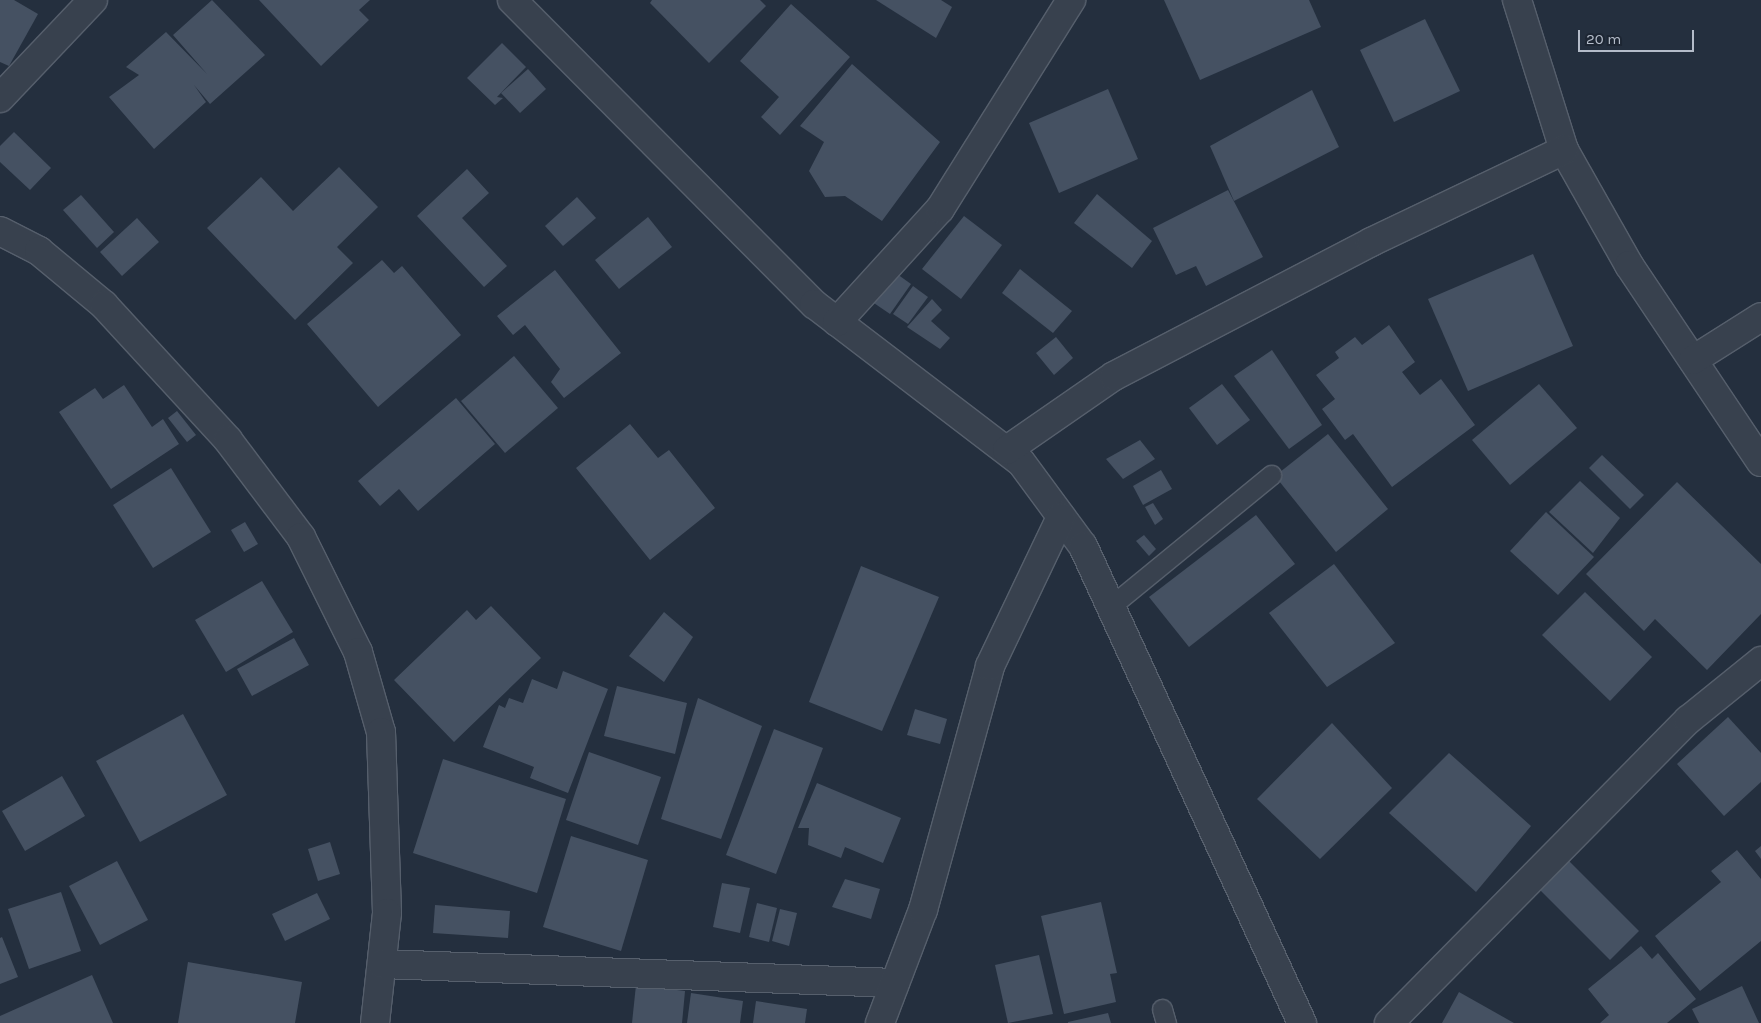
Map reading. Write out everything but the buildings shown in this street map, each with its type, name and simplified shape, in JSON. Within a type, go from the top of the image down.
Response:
[{"type":"street","points":[[0,98],[93,0]]},
{"type":"street","points":[[837,322],[940,209],[1071,0]]},
{"type":"street","points":[[1517,0],[1564,150],[1628,265],[1761,462]]},
{"type":"street","points":[[514,1],[837,322],[1007,450],[1061,517],[1083,546],[1302,1023]]},
{"type":"street","points":[[1007,450],[1114,376],[1371,242],[1564,150]]},
{"type":"street","points":[[0,231],[39,251],[104,305],[228,440],[302,537],[358,652],[381,732],[387,913],[375,1023]]},
{"type":"street","points":[[1693,360],[1761,318]]},
{"type":"street","points":[[880,1023],[923,910],[990,666],[1061,517]]},
{"type":"street","points":[[1389,1023],[1688,720],[1761,661]]},
{"type":"street","points":[[382,964],[895,983]]},
{"type":"lane","points":[[1111,606],[1271,475]]}]
